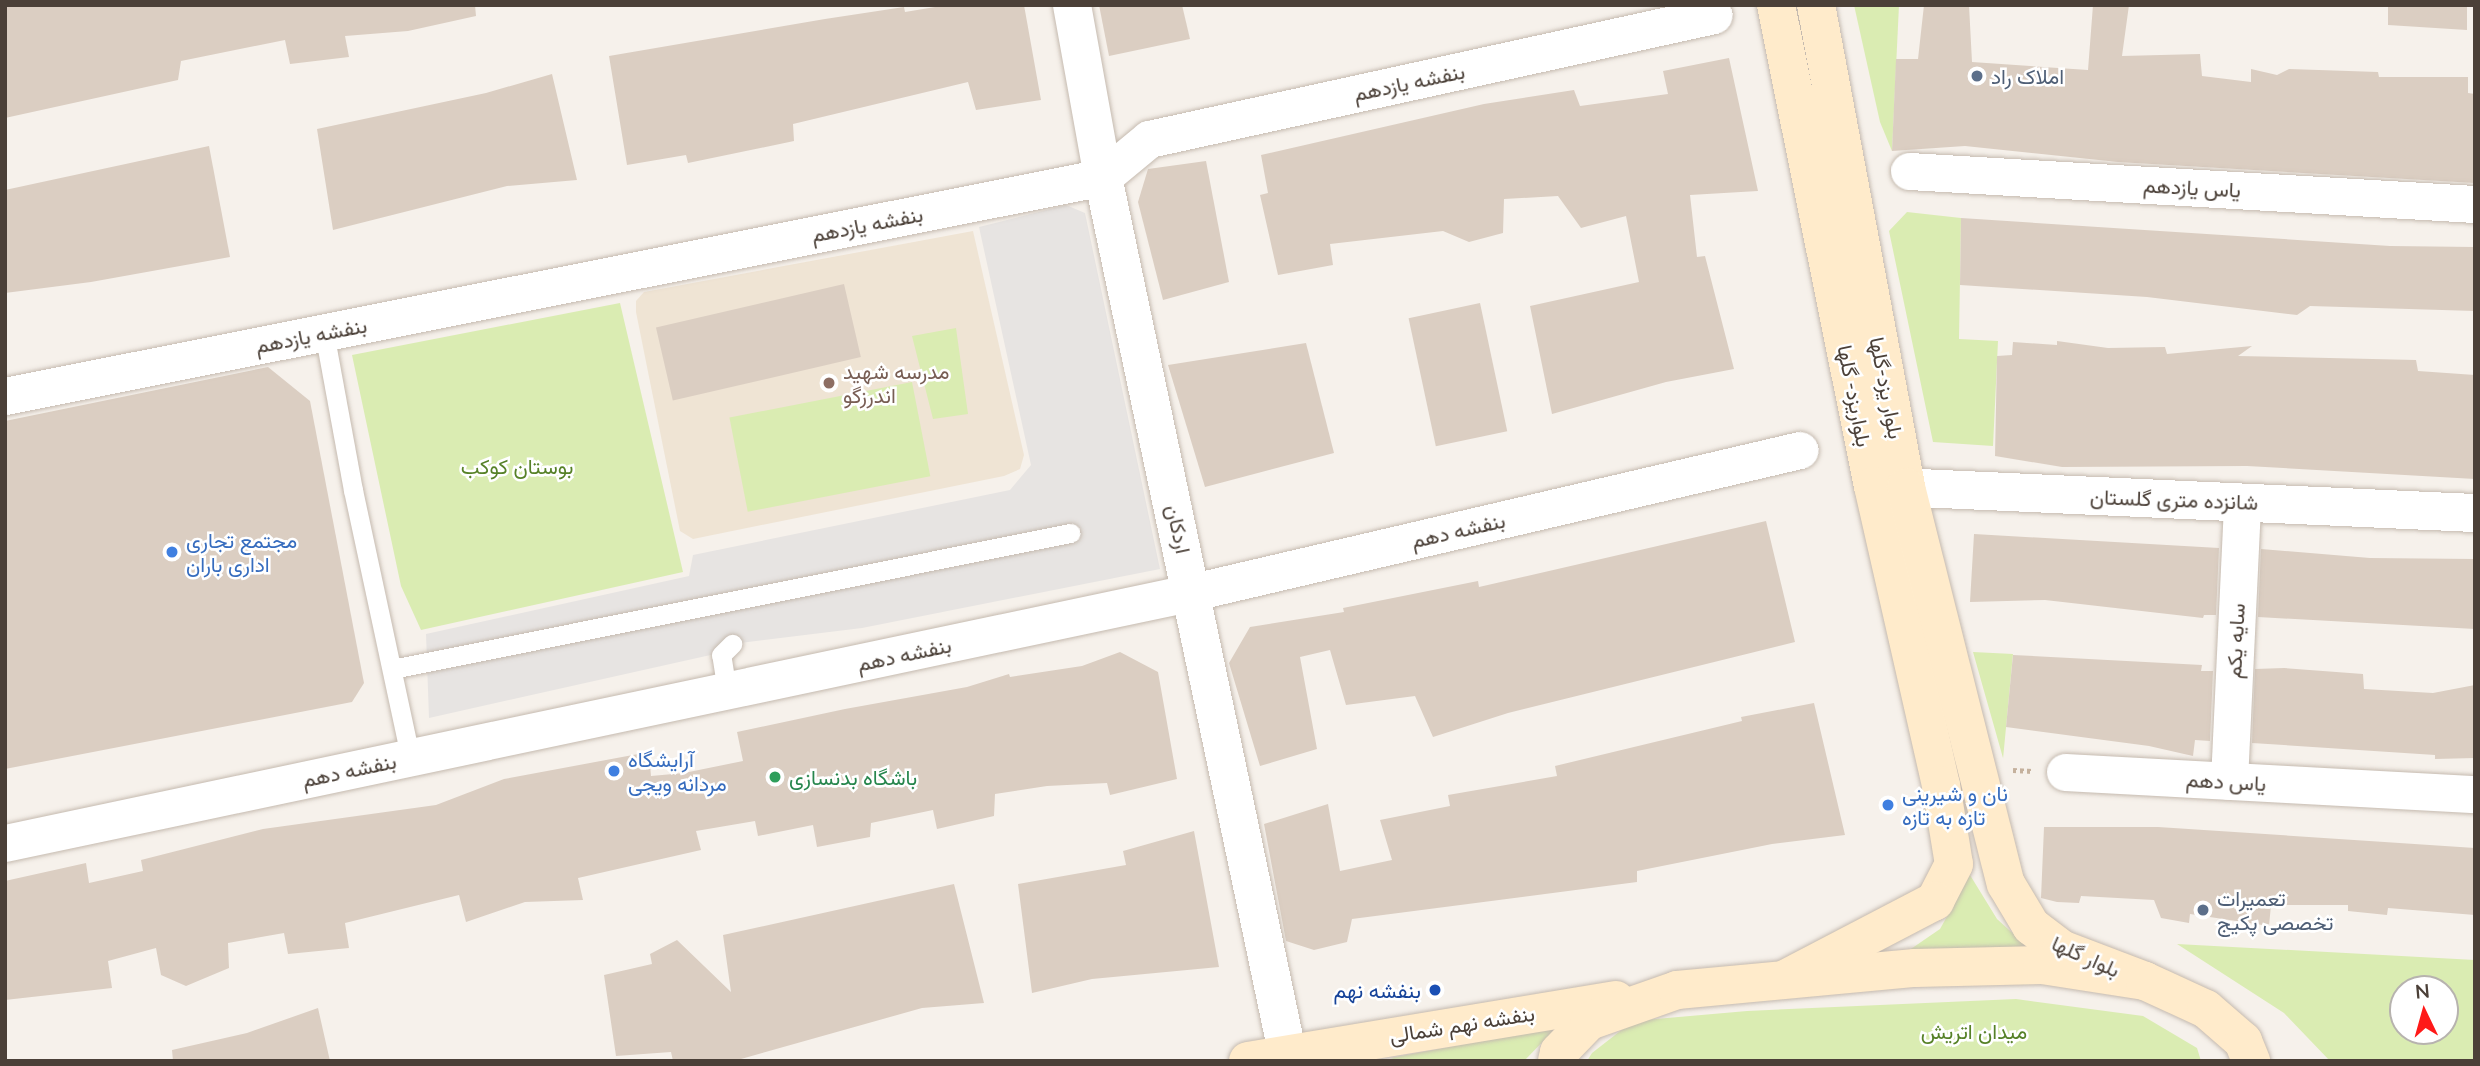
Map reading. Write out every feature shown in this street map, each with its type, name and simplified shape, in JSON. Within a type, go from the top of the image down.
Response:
[{"type":"main road","name":"بلواریزد- گلها","points":[[1776,5],[1889,487],[1954,864],[1936,901],[1785,979]]},
{"type":"main road","name":"بلوار یزد-گلها","points":[[1816,5],[1889,487],[1976,768]]},
{"type":"main road","name":"بلوار گلها","points":[[1976,768],[2007,884],[2031,926],[2061,949],[2145,981]]},
{"type":"main road","points":[[1557,1061],[1559,1052],[1589,1021],[1676,990],[1915,968],[2042,965],[2145,981],[2206,1009],[2243,1041],[2252,1061]]},
{"type":"main road","name":"بنفشه نهم شمالی","points":[[1248,1061],[1287,1052],[1676,990]]},
{"type":"street","name":"اردکان","points":[[1072,5],[1103,177],[1193,592],[1287,1052]]},
{"type":"street","name":"بنفشه یازدهم","points":[[5,396],[1103,177],[1149,138],[1714,15]]},
{"type":"street","name":"یاس یازدهم","points":[[1909,171],[2475,204]]},
{"type":"street","name":"بنفشه دهم","points":[[5,843],[1193,592],[1800,450]]},
{"type":"street","name":"شانزده متری گلستان","points":[[1889,487],[2475,513]]},
{"type":"street","name":"سایه یکم","points":[[2229,781],[2242,502]]},
{"type":"street","name":"یاس دهم","points":[[2065,772],[2475,794]]},
{"type":"lane","points":[[324,332],[353,490],[410,757]]},
{"type":"lane","points":[[392,669],[1070,533]]},
{"type":"lane","points":[[727,691],[721,655],[732,644]]},
{"type":"path","points":[[1976,768],[2065,772]]},
{"type":"shaded area","points":[[1066,205],[1085,213],[1160,569],[862,628],[732,644],[715,654],[429,718],[426,634],[689,576],[693,555],[1010,490],[1031,465],[979,227]]},
{"type":"shaded area","name":"مدرسه شهید اندرزگو","points":[[973,231],[1024,455],[1020,469],[1004,476],[693,539],[680,531],[636,312],[636,301],[644,292]]},
{"type":"green space","points":[[1854,5],[1899,5],[1892,151],[1880,122]]},
{"type":"green space","points":[[1907,212],[1961,218],[1959,339],[1998,341],[1993,446],[1933,442],[1889,231]]},
{"type":"green space","name":"بوستان کوکب","points":[[620,303],[683,572],[421,630],[401,586],[352,355]]},
{"type":"green space","points":[[956,328],[968,414],[933,419],[912,336]]},
{"type":"green space","points":[[912,382],[930,476],[748,512],[729,417]]},
{"type":"green space","points":[[1973,652],[2013,654],[2003,759],[2003,758]]},
{"type":"green space","points":[[1970,875],[1997,919],[2030,949],[1905,953],[1940,929]]},
{"type":"green space","points":[[2177,944],[2475,960],[2475,1061],[2330,1061],[2284,1013]]},
{"type":"green space","name":"میدان اتریش","points":[[2016,999],[2143,1016],[2197,1048],[2201,1061],[1587,1061],[1592,1053],[1633,1021],[1747,1011]]},
{"type":"green space","points":[[1557,1027],[1524,1061],[1401,1061],[1390,1058]]},
{"type":"building","points":[[5,5],[475,5],[476,16],[408,31],[345,36],[349,57],[290,64],[285,40],[181,61],[178,80],[5,118]]},
{"type":"building","points":[[947,5],[1024,5],[1041,100],[976,110],[968,82],[793,124],[794,141],[688,163],[686,155],[627,165],[609,56],[904,7],[905,12]]},
{"type":"building","points":[[1099,5],[1182,5],[1190,39],[1109,56]]},
{"type":"building","points":[[1924,5],[1969,5],[1972,62],[2088,70],[2093,5],[2129,5],[2122,56],[2200,54],[2202,76],[2251,82],[2251,69],[2277,75],[2289,69],[2378,72],[2379,77],[2468,77],[2468,93],[2475,94],[2475,183],[2118,162],[1965,146],[1892,151],[1896,59],[1918,59]]},
{"type":"building","points":[[2388,5],[2467,5],[2467,30],[2388,25]]},
{"type":"building","points":[[1729,58],[1758,191],[1690,195],[1697,257],[1705,256],[1734,369],[1666,382],[1552,414],[1530,306],[1639,282],[1626,216],[1581,228],[1558,196],[1504,199],[1503,233],[1469,242],[1443,231],[1330,244],[1333,265],[1278,275],[1260,195],[1268,193],[1261,155],[1484,104],[1574,90],[1580,106],[1668,94],[1663,71]]},
{"type":"building","points":[[552,74],[577,180],[507,186],[333,230],[317,129],[486,93]]},
{"type":"building","points":[[209,146],[230,257],[91,282],[5,293],[5,190]]},
{"type":"building","points":[[1206,161],[1229,282],[1163,300],[1138,202],[1148,169]]},
{"type":"building","points":[[1961,218],[2390,246],[2475,247],[2475,311],[2310,306],[2297,315],[2147,297],[1960,285]]},
{"type":"building","points":[[844,284],[861,357],[673,400],[656,327]]},
{"type":"building","points":[[1480,303],[1507,431],[1436,446],[1409,318]]},
{"type":"building","points":[[2057,341],[2108,348],[2165,347],[2167,354],[2252,346],[2238,356],[2416,360],[2418,371],[2475,375],[2475,479],[2247,466],[2062,467],[1995,456],[1997,356],[2012,355],[2013,342],[2057,345]]},
{"type":"building","points":[[1306,343],[1334,453],[1205,487],[1168,365]]},
{"type":"building","name":"مجتمع تجاری اداری باران","points":[[268,367],[310,401],[364,683],[352,702],[5,769],[5,421]]},
{"type":"building","points":[[1766,521],[1795,642],[1508,713],[1433,737],[1415,696],[1346,705],[1330,650],[1300,657],[1317,749],[1260,766],[1229,663],[1250,627],[1344,612],[1343,608],[1478,581],[1479,587]]},
{"type":"building","points":[[1974,534],[2219,548],[2216,615],[2204,615],[2203,618],[2045,600],[1970,602]]},
{"type":"building","points":[[2261,549],[2370,558],[2475,559],[2475,629],[2258,617]]},
{"type":"building","points":[[1120,652],[1158,672],[1177,779],[1110,795],[1107,783],[1047,786],[995,794],[994,816],[937,829],[933,810],[871,823],[870,837],[817,847],[813,825],[758,836],[755,821],[696,831],[701,850],[578,878],[583,900],[525,902],[466,922],[459,895],[345,923],[349,948],[288,954],[284,933],[228,943],[229,968],[186,986],[161,975],[156,948],[108,961],[112,988],[5,1000],[5,881],[86,863],[89,883],[143,871],[141,860],[263,829],[436,805],[504,779],[649,752],[651,776],[684,773],[743,761],[737,732],[967,687],[1009,674],[1010,677],[1082,666]]},
{"type":"building","points":[[2013,655],[2202,665],[2201,671],[2213,671],[2210,741],[2195,740],[2193,756],[2149,746],[2006,727]]},
{"type":"building","points":[[2284,668],[2363,674],[2364,689],[2433,693],[2475,685],[2475,758],[2435,759],[2435,755],[2252,743],[2255,669]]},
{"type":"building","points":[[1814,703],[1845,835],[1772,844],[1637,871],[1637,882],[1352,919],[1347,942],[1314,950],[1286,941],[1264,824],[1328,804],[1340,871],[1392,860],[1380,820],[1450,806],[1448,795],[1557,776],[1555,766],[1742,721],[1741,717]]},
{"type":"building","points":[[2044,827],[2158,827],[2475,848],[2475,915],[2388,908],[2387,915],[2348,911],[2348,905],[2271,905],[2269,926],[2190,914],[2189,923],[2161,918],[2154,900],[2081,896],[2079,903],[2057,902],[2041,898]]},
{"type":"building","points":[[1194,831],[1219,967],[1092,979],[1032,993],[1018,884],[1126,865],[1123,851]]},
{"type":"building","points":[[954,884],[984,1003],[922,1008],[741,1059],[673,1061],[671,1052],[616,1056],[604,975],[652,964],[650,954],[677,940],[731,992],[723,935]]},
{"type":"building","points":[[318,1008],[330,1061],[173,1061],[172,1050],[247,1033]]},
{"type":"place","name":"املاک راد","points":[[1977,76]]},
{"type":"place","name":"مدرسه شهید اندرزگو","points":[[829,383]]},
{"type":"place","name":"مجتمع تجاری اداری باران","points":[[172,552]]},
{"type":"place","name":"آرایشگاه مردانه ویجی","points":[[614,771]]},
{"type":"place","name":"باشگاه بدنسازی","points":[[775,777]]},
{"type":"place","name":"نان و شیرینی تازه به تازه","points":[[1888,805]]},
{"type":"place","name":"تعمیرات تخصصی پکیج","points":[[2203,910]]},
{"type":"place","name":"بنفشه نهم","points":[[1435,990]]}]
